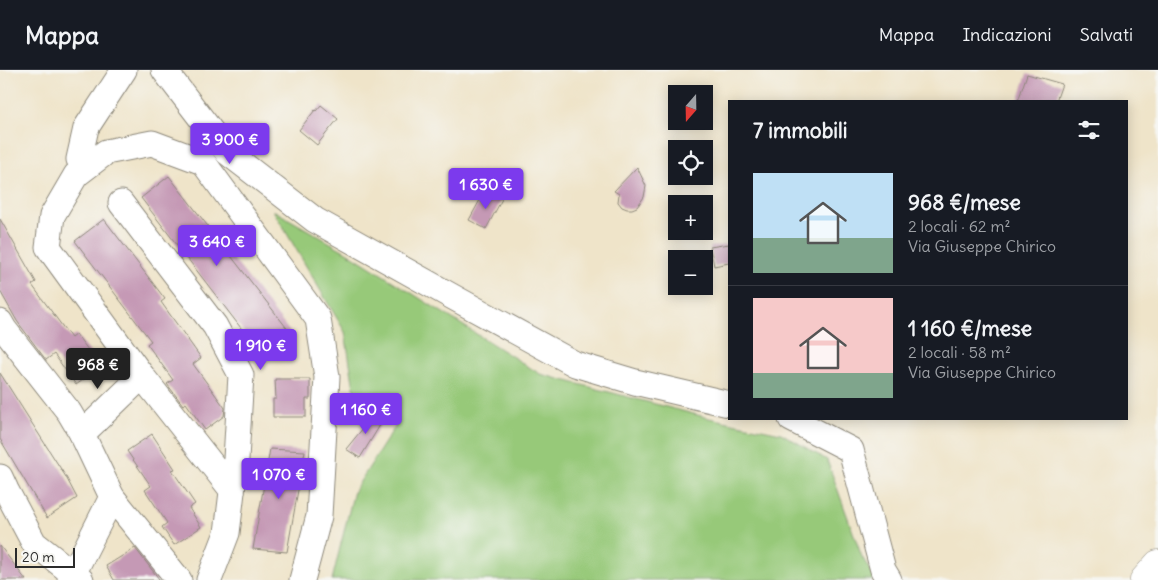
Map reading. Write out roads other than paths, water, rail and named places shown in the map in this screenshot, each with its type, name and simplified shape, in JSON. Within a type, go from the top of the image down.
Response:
[{"type":"main road","points":[[1144,580],[1158,564]]},
{"type":"street","points":[[87,166],[80,159],[86,128],[124,70]]},
{"type":"street","points":[[164,70],[227,152],[315,220],[575,364],[635,382],[728,404]]},
{"type":"street","points":[[232,490],[142,376],[48,247],[52,216],[76,174],[106,152],[152,143],[203,162],[318,319],[326,377],[319,516],[302,580]]},
{"type":"street","points":[[121,203],[215,326],[241,375],[236,459],[227,533],[209,580]]},
{"type":"street","points":[[0,322],[69,412],[82,434],[112,497],[179,580]]},
{"type":"street","points":[[82,434],[142,376]]},
{"type":"street","points":[[792,420],[850,450],[883,570],[890,580]]},
{"type":"street","points":[[0,477],[34,543],[75,578],[112,497]]}]
